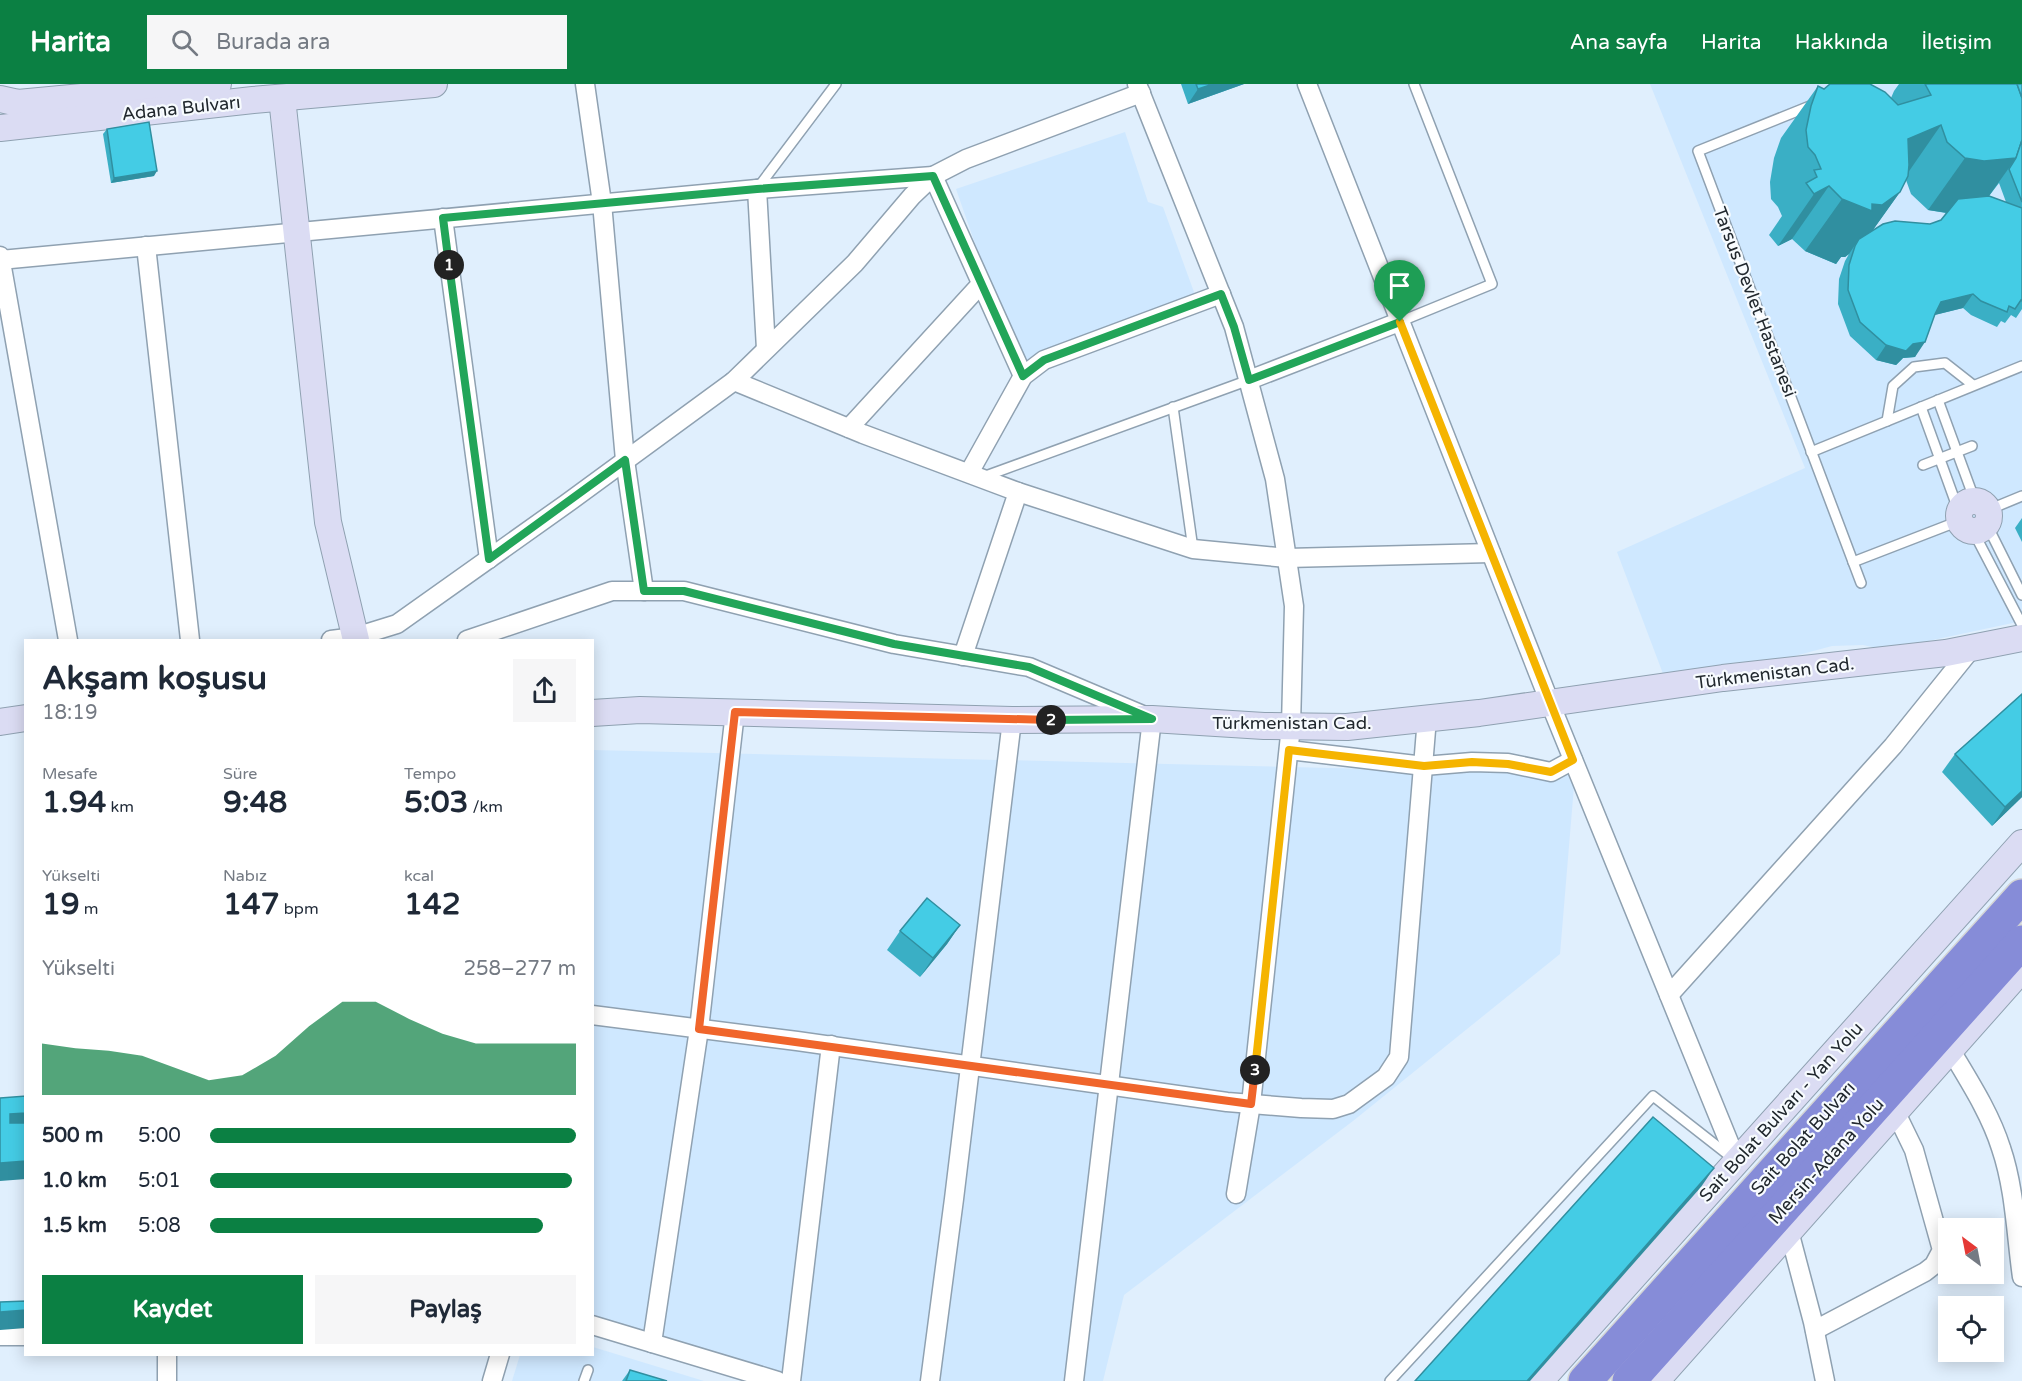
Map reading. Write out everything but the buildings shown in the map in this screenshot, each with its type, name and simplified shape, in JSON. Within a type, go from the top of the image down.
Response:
[{"type":"highway","name":"Sait Bolat Bulvarı","points":[[1585,1381],[2022,896]]},
{"type":"highway","name":"Mersin-Adana Yolu","points":[[1629,1381],[2022,942]]},
{"type":"street","name":"Adana Bulvarı","points":[[0,99],[18,103],[218,84]]},
{"type":"street","name":"Adana Bulvarı","points":[[0,128],[434,84]]},
{"type":"street","points":[[585,84],[602,203],[625,460],[644,591]]},
{"type":"street","points":[[1307,84],[1550,703],[1737,1162]]},
{"type":"street","points":[[282,98],[327,522],[348,639],[397,624],[734,381],[855,263],[912,196],[933,176],[966,159],[1139,89],[1234,327],[1275,479],[1294,606],[1290,738],[1251,1104],[1236,1194]]},
{"type":"street","points":[[68,639],[0,259],[757,189],[933,176]]},
{"type":"street","points":[[933,176],[1023,376]]},
{"type":"street","points":[[757,189],[766,349]]},
{"type":"street","points":[[443,218],[489,559]]},
{"type":"street","points":[[146,246],[190,639]]},
{"type":"street","points":[[849,428],[981,284]]},
{"type":"street","points":[[975,476],[1023,376],[1044,360],[1221,294]]},
{"type":"street","points":[[1249,380],[1400,322]]},
{"type":"street","points":[[734,381],[849,428],[1018,492],[1193,549],[1287,558],[1491,553]]},
{"type":"street","points":[[963,656],[1018,492]]},
{"type":"street","points":[[470,639],[612,591],[684,591],[894,644],[1029,667],[1152,719],[1074,1381]]},
{"type":"street","name":"Türkmenistan Cad.","points":[[594,713],[640,710],[1012,720],[1152,719],[1290,738],[1347,727],[1550,703],[1724,678],[1946,653],[2022,638]]},
{"type":"street","points":[[1669,995],[1893,746],[1972,648]]},
{"type":"street","points":[[652,1343],[699,1029],[735,712]]},
{"type":"street","points":[[0,722],[24,718]]},
{"type":"street","points":[[594,1015],[1251,1104],[1334,1109],[1349,1104],[1386,1077],[1399,1057],[1427,718]]},
{"type":"street","points":[[930,1381],[1012,720]]},
{"type":"street","points":[[1290,738],[1424,766],[1472,762],[1498,763],[1551,772],[1573,760]]},
{"type":"street","name":"Sait Bolat Bulvarı - Yan Yolu","points":[[1540,1381],[2022,843]]},
{"type":"street","points":[[1656,1381],[2022,969]]},
{"type":"street","points":[[791,1381],[831,1046]]},
{"type":"street","points":[[1950,1049],[1983,1107],[2002,1149],[2020,1239],[2022,1278]]},
{"type":"street","points":[[1815,1330],[1925,1272],[1934,1265],[1942,1250],[1914,1150],[1894,1111]]},
{"type":"street","points":[[2008,1180],[2022,1166]]},
{"type":"street","points":[[1789,1231],[1815,1330],[1825,1381]]},
{"type":"street","points":[[594,1326],[754,1378],[778,1381]]},
{"type":"street","points":[[0,1336],[24,1336]]},
{"type":"street","points":[[167,1356],[167,1381]]},
{"type":"street","points":[[492,1381],[499,1356]]},
{"type":"lane","points":[[757,189],[836,84]]},
{"type":"lane","points":[[1400,322],[1492,284],[1413,84]]},
{"type":"lane","name":"Tarsus Devlet Hastanesi","points":[[1825,101],[1698,151],[1861,583]]},
{"type":"lane","points":[[1887,421],[1893,386],[1914,367],[1945,363],[1972,385]]},
{"type":"lane","points":[[1811,452],[2022,366]]},
{"type":"lane","points":[[975,476],[1249,380]]},
{"type":"lane","points":[[1938,400],[1958,452],[1973,517],[2022,625]]},
{"type":"lane","points":[[1173,407],[1193,549]]},
{"type":"lane","points":[[1921,407],[1940,458],[1973,517],[2022,595]]},
{"type":"lane","points":[[1923,465],[1972,446]]},
{"type":"lane","points":[[1853,562],[2022,496]]},
{"type":"lane","points":[[1390,1381],[1653,1096],[1737,1162]]},
{"type":"lane","points":[[584,1381],[588,1370]]},
{"type":"shaded area","points":[[1650,84],[2022,84],[2022,621],[1886,650],[1863,645],[1832,646],[1765,664],[1665,679],[1617,552],[1805,468]]},
{"type":"shaded area","points":[[1125,132],[1148,202],[1163,207],[1198,303],[1017,364],[956,189]]},
{"type":"shaded area","points":[[594,750],[1575,774],[1560,954],[1353,1121],[1124,1295],[1103,1381],[793,1381],[594,1332]]},
{"type":"shaded area","points":[[594,1347],[704,1381],[512,1381],[520,1356],[594,1356]]},
{"type":"route","points":[[933,176],[1023,376],[1044,360],[1221,294],[1234,327],[1249,380],[1400,322],[1573,760],[1551,772],[1508,764],[1472,762],[1424,766],[1289,750],[1251,1104],[699,1029],[735,712],[1012,720],[1152,719],[1029,667],[894,644],[684,591],[644,591],[625,460],[489,559],[443,218],[757,189],[933,176]]}]
